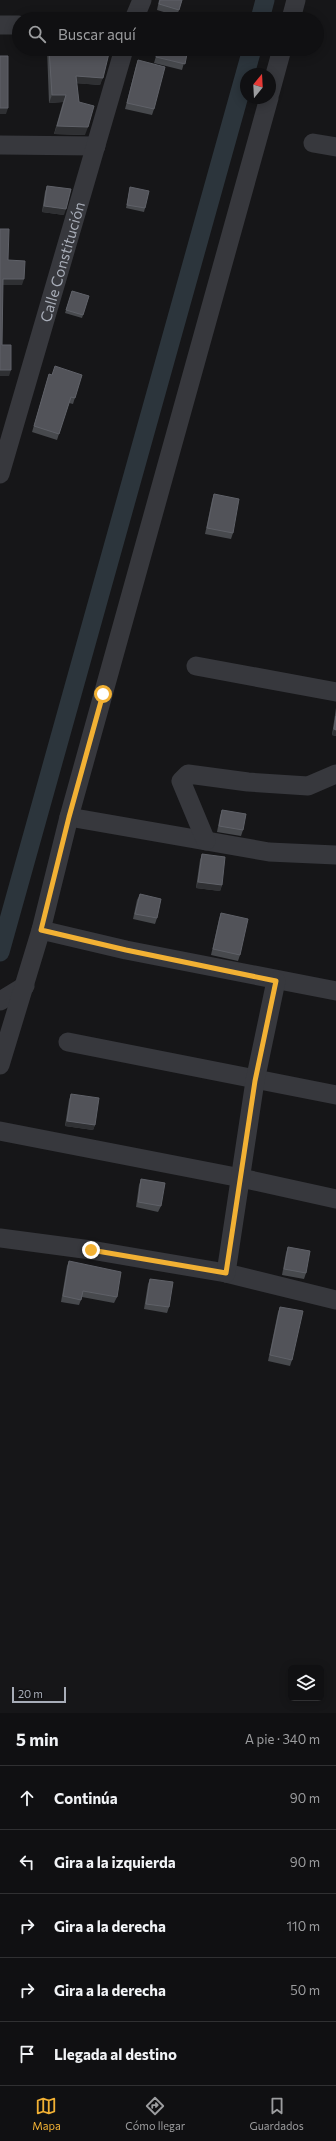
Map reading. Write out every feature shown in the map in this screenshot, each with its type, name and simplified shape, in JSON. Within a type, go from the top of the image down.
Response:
[{"type":"street","points":[[137,12],[142,0]]},
{"type":"street","points":[[293,12],[296,0]]},
{"type":"street","points":[[0,25],[12,25]]},
{"type":"street","name":"Calle Constitución","points":[[0,474],[122,56]]},
{"type":"street","points":[[276,71],[280,56]]},
{"type":"street","points":[[0,1065],[12,995],[41,930],[69,817],[267,104]]},
{"type":"street","points":[[313,143],[336,147]]},
{"type":"street","points":[[0,145],[96,146]]},
{"type":"street","points":[[196,666],[336,692]]},
{"type":"street","points":[[206,841],[181,782],[188,774],[248,782],[308,786],[336,774]]},
{"type":"street","points":[[69,817],[269,852],[336,855]]},
{"type":"street","points":[[41,930],[126,950],[336,992]]},
{"type":"street","points":[[226,1273],[255,1081],[276,981]]},
{"type":"street","points":[[68,1042],[255,1081],[336,1095]]},
{"type":"street","points":[[0,1130],[241,1178],[336,1199]]},
{"type":"street","points":[[0,1238],[91,1250],[226,1273],[336,1300]]},
{"type":"building","points":[[160,0],[182,0],[179,10],[159,4]]},
{"type":"building","points":[[0,56],[8,56],[8,108],[0,108]]},
{"type":"building","points":[[49,56],[108,56],[103,78],[76,76],[79,102],[94,106],[88,127],[57,126],[66,95],[52,95]]},
{"type":"building","points":[[156,56],[187,56],[185,64]]},
{"type":"building","points":[[138,60],[165,67],[154,109],[127,103]]},
{"type":"building","points":[[47,186],[71,189],[66,209],[44,206]]},
{"type":"building","points":[[130,187],[149,191],[145,208],[127,205]]},
{"type":"building","points":[[0,229],[9,229],[8,260],[25,261],[24,279],[3,279],[2,345],[11,345],[11,370],[0,370]]},
{"type":"building","points":[[72,291],[89,296],[83,315],[66,310]]},
{"type":"building","points":[[55,366],[82,375],[75,398],[71,397],[59,434],[34,426],[49,374],[52,375]]},
{"type":"building","points":[[214,494],[239,499],[233,533],[207,528]]},
{"type":"building","points":[[336,716],[336,730],[334,729]]},
{"type":"building","points":[[222,810],[246,814],[243,830],[219,826]]},
{"type":"building","points":[[202,854],[225,857],[222,885],[198,882]]},
{"type":"building","points":[[140,894],[161,899],[157,918],[135,914]]},
{"type":"building","points":[[221,913],[248,919],[240,955],[213,949]]},
{"type":"building","points":[[71,1094],[99,1098],[95,1125],[67,1121]]},
{"type":"building","points":[[141,1179],[165,1183],[161,1206],[138,1202]]},
{"type":"building","points":[[288,1247],[310,1251],[306,1273],[284,1269]]},
{"type":"building","points":[[69,1261],[121,1272],[117,1297],[83,1291],[81,1300],[63,1296]]},
{"type":"building","points":[[150,1279],[173,1282],[169,1307],[146,1304]]},
{"type":"building","points":[[280,1307],[303,1311],[292,1360],[270,1355]]},
{"type":"waterway","points":[[262,12],[265,0]]},
{"type":"waterway","points":[[0,952],[250,56]]},
{"type":"route","points":[[91,1250],[226,1273],[255,1081],[276,981],[126,950],[41,930],[69,817],[103,694]]}]
